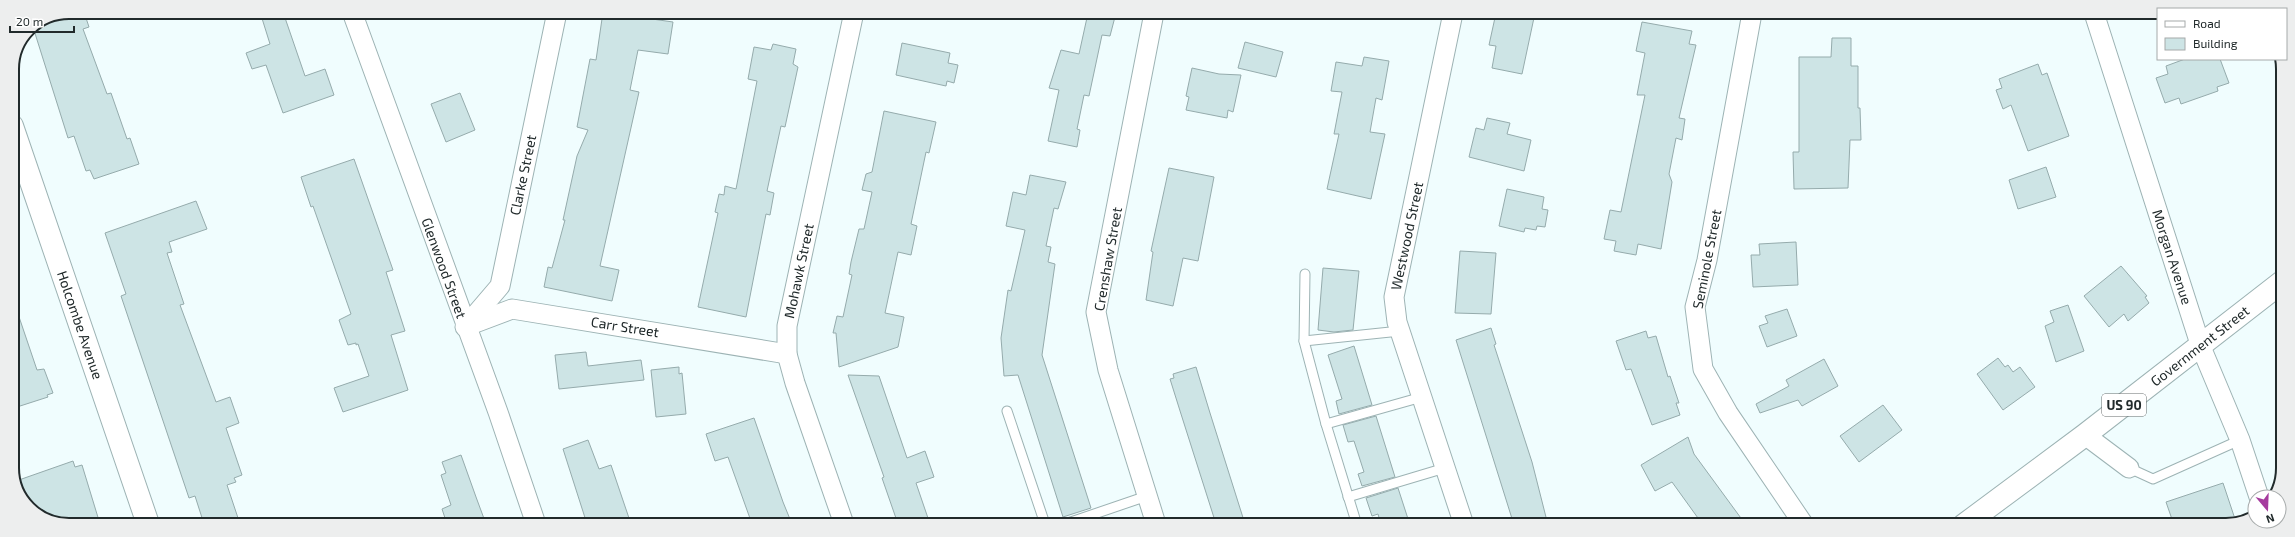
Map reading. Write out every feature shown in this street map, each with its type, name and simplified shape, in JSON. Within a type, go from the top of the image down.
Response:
[{"type":"street","name":"Glenwood Street","points":[[355,19],[465,327],[498,412],[534,518]]},
{"type":"street","name":"Clarke Street","points":[[465,327],[500,286],[556,19]]},
{"type":"street","name":"Mohawk Street","points":[[842,518],[795,383],[787,354],[787,326],[853,19]]},
{"type":"street","name":"Crenshaw Street","points":[[1153,19],[1096,312],[1108,370],[1154,518]]},
{"type":"street","name":"Westwood Street","points":[[1452,19],[1394,297],[1400,332],[1462,518]]},
{"type":"street","name":"Seminole Street","points":[[1751,19],[1707,260],[1695,307],[1703,369],[1728,412],[1799,518]]},
{"type":"street","name":"Morgan Avenue","points":[[2096,19],[2201,347],[2240,440],[2256,489]]},
{"type":"street","name":"Holcombe Avenue","points":[[19,146],[146,518]]},
{"type":"street","name":"Government Street","points":[[1973,518],[2201,347],[2276,287]]},
{"type":"street","name":"Carr Street","points":[[465,327],[512,309],[787,354]]},
{"type":"street","points":[[2085,435],[2129,468]]},
{"type":"lane","points":[[1305,274],[1304,341],[1326,424],[1355,518]]},
{"type":"lane","points":[[1304,341],[1400,332]]},
{"type":"lane","points":[[1326,424],[1422,397]]},
{"type":"lane","points":[[1007,411],[1043,518]]},
{"type":"lane","points":[[2129,468],[2153,479],[2240,440]]},
{"type":"lane","points":[[1348,497],[1446,468]]},
{"type":"lane","points":[[1083,518],[1147,496]]},
{"type":"building","points":[[86,19],[89,27],[83,29],[107,94],[111,93],[127,139],[130,138],[139,164],[94,179],[90,170],[86,171],[74,136],[68,138],[35,33],[41,27],[59,20]]},
{"type":"building","points":[[262,19],[285,19],[305,76],[325,69],[334,95],[283,113],[266,65],[252,69],[246,53],[270,44]]},
{"type":"building","points":[[602,19],[652,19],[673,22],[668,54],[638,50],[630,90],[639,92],[600,266],[619,270],[612,301],[544,287],[548,267],[552,268],[565,220],[563,220],[577,156],[588,130],[577,127],[590,59],[596,60]]},
{"type":"building","points":[[1087,19],[1114,19],[1110,36],[1102,35],[1089,96],[1084,95],[1077,129],[1080,130],[1077,147],[1048,141],[1059,90],[1049,88],[1061,50],[1079,54]]},
{"type":"building","points":[[1495,19],[1534,19],[1522,74],[1492,68],[1496,46],[1489,45]]},
{"type":"building","points":[[1642,22],[1692,31],[1689,44],[1696,45],[1679,118],[1685,119],[1682,140],[1676,138],[1669,174],[1672,182],[1661,249],[1638,244],[1636,255],[1614,251],[1616,241],[1604,239],[1610,210],[1621,212],[1645,95],[1637,95],[1645,53],[1636,51]]},
{"type":"building","points":[[1832,38],[1851,38],[1851,66],[1858,66],[1858,108],[1860,108],[1861,140],[1850,140],[1848,188],[1794,189],[1793,152],[1799,152],[1799,57],[1831,57]]},
{"type":"building","points":[[1245,42],[1283,52],[1276,77],[1238,68]]},
{"type":"building","points":[[902,43],[950,53],[948,63],[958,65],[954,83],[947,81],[946,86],[896,75]]},
{"type":"building","points":[[773,44],[796,49],[793,64],[798,67],[785,127],[781,126],[767,191],[774,193],[770,215],[766,214],[746,317],[698,307],[718,213],[715,212],[719,194],[724,195],[725,186],[736,189],[757,81],[748,79],[754,47],[771,50]]},
{"type":"building","points":[[1364,57],[1389,61],[1382,100],[1376,98],[1370,132],[1385,134],[1371,199],[1327,189],[1339,134],[1334,134],[1342,92],[1331,91],[1336,62],[1362,66]]},
{"type":"building","points":[[2182,60],[2220,60],[2229,83],[2217,87],[2218,91],[2181,104],[2179,98],[2165,103],[2156,78],[2168,74],[2166,66]]},
{"type":"building","points":[[2038,64],[2042,75],[2047,73],[2069,136],[2028,151],[2011,105],[2003,109],[1996,90],[2002,88],[1999,79]]},
{"type":"building","points":[[1192,68],[1219,74],[1241,75],[1233,112],[1228,110],[1227,118],[1186,110],[1189,97],[1186,96]]},
{"type":"building","points":[[460,93],[475,130],[446,142],[431,104]]},
{"type":"building","points":[[884,111],[936,122],[929,153],[926,152],[911,224],[917,226],[911,255],[898,252],[885,313],[904,317],[898,347],[839,367],[836,333],[833,333],[837,316],[843,317],[852,275],[849,274],[851,262],[859,229],[864,229],[872,192],[862,190],[866,174],[872,172]]},
{"type":"building","points":[[1487,118],[1510,123],[1507,134],[1531,140],[1524,171],[1469,157],[1476,128],[1484,130]]},
{"type":"building","points":[[354,159],[393,270],[386,272],[405,331],[391,335],[408,390],[343,412],[334,388],[369,376],[358,344],[348,345],[339,320],[351,314],[313,206],[311,207],[301,177]]},
{"type":"building","points":[[2046,167],[2056,197],[2018,209],[2009,180]]},
{"type":"building","points":[[1169,168],[1214,177],[1198,261],[1183,258],[1173,306],[1146,300],[1153,252],[1151,251]]},
{"type":"building","points":[[1030,175],[1066,182],[1058,209],[1054,208],[1046,246],[1051,247],[1048,262],[1055,264],[1042,355],[1091,508],[1063,517],[1018,375],[1004,376],[1001,338],[1008,290],[1011,291],[1025,230],[1006,226],[1013,192],[1026,195]]},
{"type":"building","points":[[1507,189],[1544,197],[1542,209],[1548,210],[1545,227],[1537,226],[1536,230],[1525,228],[1524,232],[1499,226]]},
{"type":"building","points":[[196,201],[207,229],[169,242],[172,252],[167,253],[184,304],[180,305],[216,402],[230,397],[239,423],[226,428],[242,475],[234,478],[236,482],[227,485],[238,518],[202,518],[195,496],[189,498],[121,296],[126,294],[105,233]]},
{"type":"building","points":[[1796,242],[1798,285],[1753,287],[1751,255],[1760,255],[1759,244]]},
{"type":"building","points":[[1460,251],[1496,253],[1491,314],[1455,313]]},
{"type":"building","points":[[2121,266],[2147,296],[2145,297],[2149,303],[2128,321],[2124,314],[2109,327],[2084,296]]},
{"type":"building","points":[[1323,268],[1359,271],[1353,330],[1334,332],[1318,330]]},
{"type":"building","points":[[2068,305],[2084,351],[2056,362],[2045,326],[2054,322],[2050,311]]},
{"type":"building","points":[[1787,309],[1797,336],[1767,347],[1759,326],[1768,323],[1765,316]]},
{"type":"building","points":[[19,317],[37,370],[44,369],[53,393],[47,395],[48,397],[19,406]]},
{"type":"building","points":[[1491,328],[1496,344],[1494,345],[1532,462],[1546,518],[1512,518],[1456,340]]},
{"type":"building","points":[[1646,331],[1648,338],[1656,336],[1668,377],[1670,376],[1679,403],[1676,403],[1680,415],[1652,425],[1631,369],[1626,370],[1616,341]]},
{"type":"building","points":[[1354,346],[1372,405],[1339,414],[1336,401],[1342,399],[1328,355]]},
{"type":"building","points":[[586,352],[588,366],[641,360],[644,380],[559,389],[555,355]]},
{"type":"building","points":[[1998,358],[2005,367],[2008,365],[2013,372],[2020,367],[2035,387],[2003,410],[1977,374]]},
{"type":"building","points":[[1824,359],[1838,386],[1802,406],[1798,400],[1760,413],[1756,404],[1789,386],[1786,380]]},
{"type":"building","points":[[679,367],[679,374],[682,373],[686,414],[656,417],[651,370]]},
{"type":"building","points":[[1196,367],[1243,518],[1214,518],[1170,379],[1174,378],[1173,374]]},
{"type":"building","points":[[848,375],[879,376],[907,458],[925,451],[934,477],[916,483],[928,518],[896,518],[882,478],[884,477]]},
{"type":"building","points":[[1883,405],[1902,430],[1859,462],[1840,436]]},
{"type":"building","points":[[1376,416],[1395,477],[1362,486],[1358,474],[1364,472],[1354,441],[1348,442],[1343,425]]},
{"type":"building","points":[[754,418],[790,518],[750,518],[728,457],[715,461],[706,434]]},
{"type":"building","points":[[1688,437],[1694,454],[1741,518],[1698,518],[1672,482],[1655,491],[1641,465]]},
{"type":"building","points":[[588,440],[599,469],[611,465],[629,518],[585,518],[563,449]]},
{"type":"building","points":[[461,455],[484,518],[445,518],[442,509],[451,505],[441,475],[446,473],[442,462]]},
{"type":"building","points":[[73,461],[75,467],[82,465],[98,518],[69,518],[50,514],[39,508],[31,501],[27,496],[20,479]]},
{"type":"building","points":[[2223,483],[2234,517],[2172,518],[2166,502]]},
{"type":"building","points":[[1398,488],[1408,518],[1379,518],[1378,514],[1372,516],[1366,498]]}]
